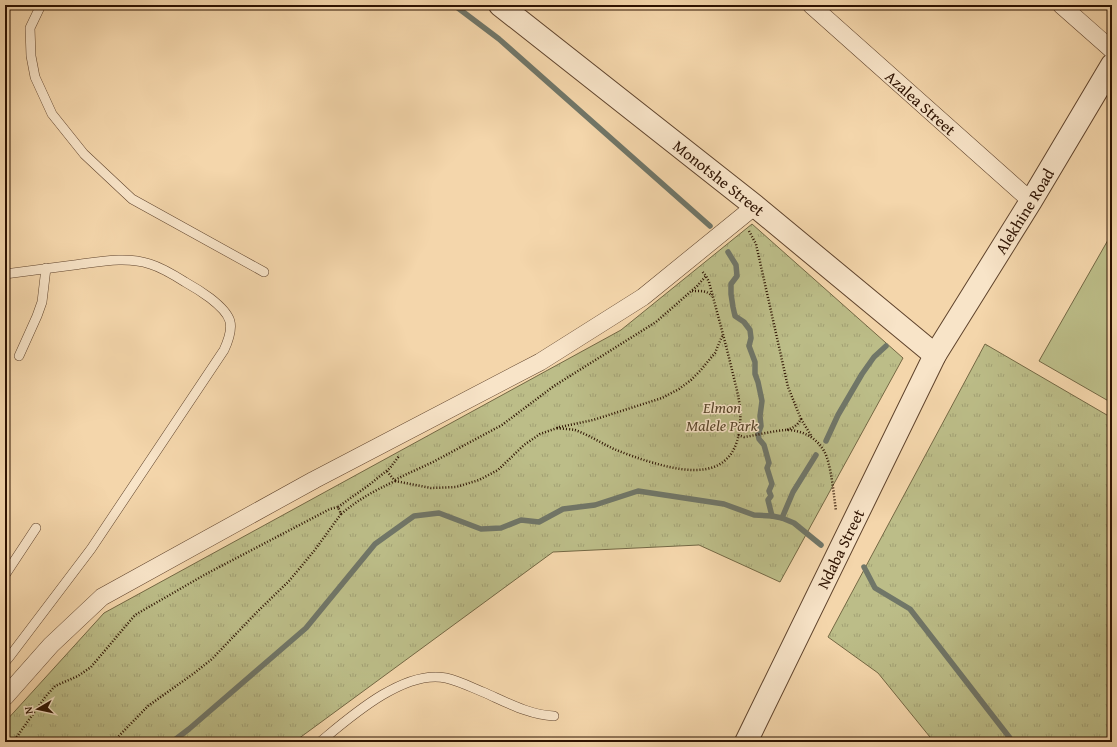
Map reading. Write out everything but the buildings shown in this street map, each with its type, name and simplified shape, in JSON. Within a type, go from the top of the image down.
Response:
[{"type":"street","name":"Monotshe Street","points":[[500,5],[748,211],[935,355]]},
{"type":"street","name":"Azalea Street","points":[[811,5],[1032,201]]},
{"type":"street","points":[[1061,5],[1112,50]]},
{"type":"street","name":"Alekhine Road","points":[[935,355],[1032,201],[1112,65]]},
{"type":"street","points":[[5,697],[51,645],[102,597],[314,480],[540,362],[643,297],[748,211]]},
{"type":"street","name":"Ndaba Street","points":[[746,742],[935,355]]},
{"type":"lane","points":[[41,5],[30,28],[31,56],[34,77],[52,114],[84,154],[132,199],[264,272]]},
{"type":"lane","points":[[5,274],[92,262],[121,260],[149,263],[164,269],[204,294],[224,309],[232,328],[224,350],[91,549],[5,662]]},
{"type":"lane","points":[[19,356],[42,302],[46,268]]},
{"type":"lane","points":[[5,575],[36,528]]},
{"type":"lane","points":[[320,742],[342,724],[392,689],[416,680],[431,677],[445,678],[459,682],[526,711],[544,716],[554,716]]},
{"type":"path","points":[[748,211],[788,386],[801,419],[812,437],[824,451],[829,464],[837,522],[850,528]]},
{"type":"path","points":[[557,428],[574,430],[613,449],[658,464],[686,470],[701,470],[716,466],[732,453],[738,440],[740,409],[723,334],[706,276],[691,258]]},
{"type":"path","points":[[113,742],[148,706],[212,659],[289,581],[314,551],[341,514],[357,501],[375,490],[502,425],[554,386],[656,322],[692,291],[706,276]]},
{"type":"path","points":[[692,291],[704,291],[710,293],[713,298]]},
{"type":"path","points":[[386,470],[395,481],[431,488],[456,487],[479,480],[498,470],[524,445],[540,434],[557,428],[593,420],[662,398],[679,389],[691,380],[708,363],[715,353],[723,334]]},
{"type":"path","points":[[738,435],[744,437],[786,430],[794,427],[801,419]]},
{"type":"path","points":[[786,430],[800,432],[812,437]]},
{"type":"path","points":[[13,742],[55,686],[78,676],[91,667],[135,615],[206,574],[330,509],[338,507],[369,485],[400,456]]},
{"type":"path","points":[[338,507],[341,514]]},
{"type":"green space","name":"Elmon Malele Park","points":[[752,224],[903,358],[780,582],[699,545],[553,552],[294,742],[5,742],[5,722],[104,613],[621,330]]},
{"type":"green space","points":[[1112,233],[1112,403],[1039,361]]},
{"type":"green space","points":[[985,344],[1112,418],[1112,742],[934,742],[878,673],[828,637]]},
{"type":"waterway","points":[[454,5],[499,39],[710,226]]},
{"type":"waterway","points":[[728,252],[736,265],[737,276],[731,284],[731,294],[735,316],[744,322],[750,330],[751,338],[749,346],[755,362],[755,374],[762,401],[760,416],[761,426],[758,434],[759,439],[764,445],[769,463],[767,468],[772,484],[769,491],[771,496],[768,500],[772,516]]},
{"type":"waterway","points":[[826,441],[838,415],[862,374],[874,357],[886,346]]},
{"type":"waterway","points":[[782,518],[793,492],[816,455]]},
{"type":"waterway","points":[[172,742],[306,628],[375,544],[414,516],[439,513],[481,529],[501,528],[521,520],[539,522],[563,509],[595,505],[638,491],[724,504],[754,515],[782,518],[794,523],[821,545]]},
{"type":"waterway","points":[[864,567],[875,588],[910,609],[1013,742]]}]
